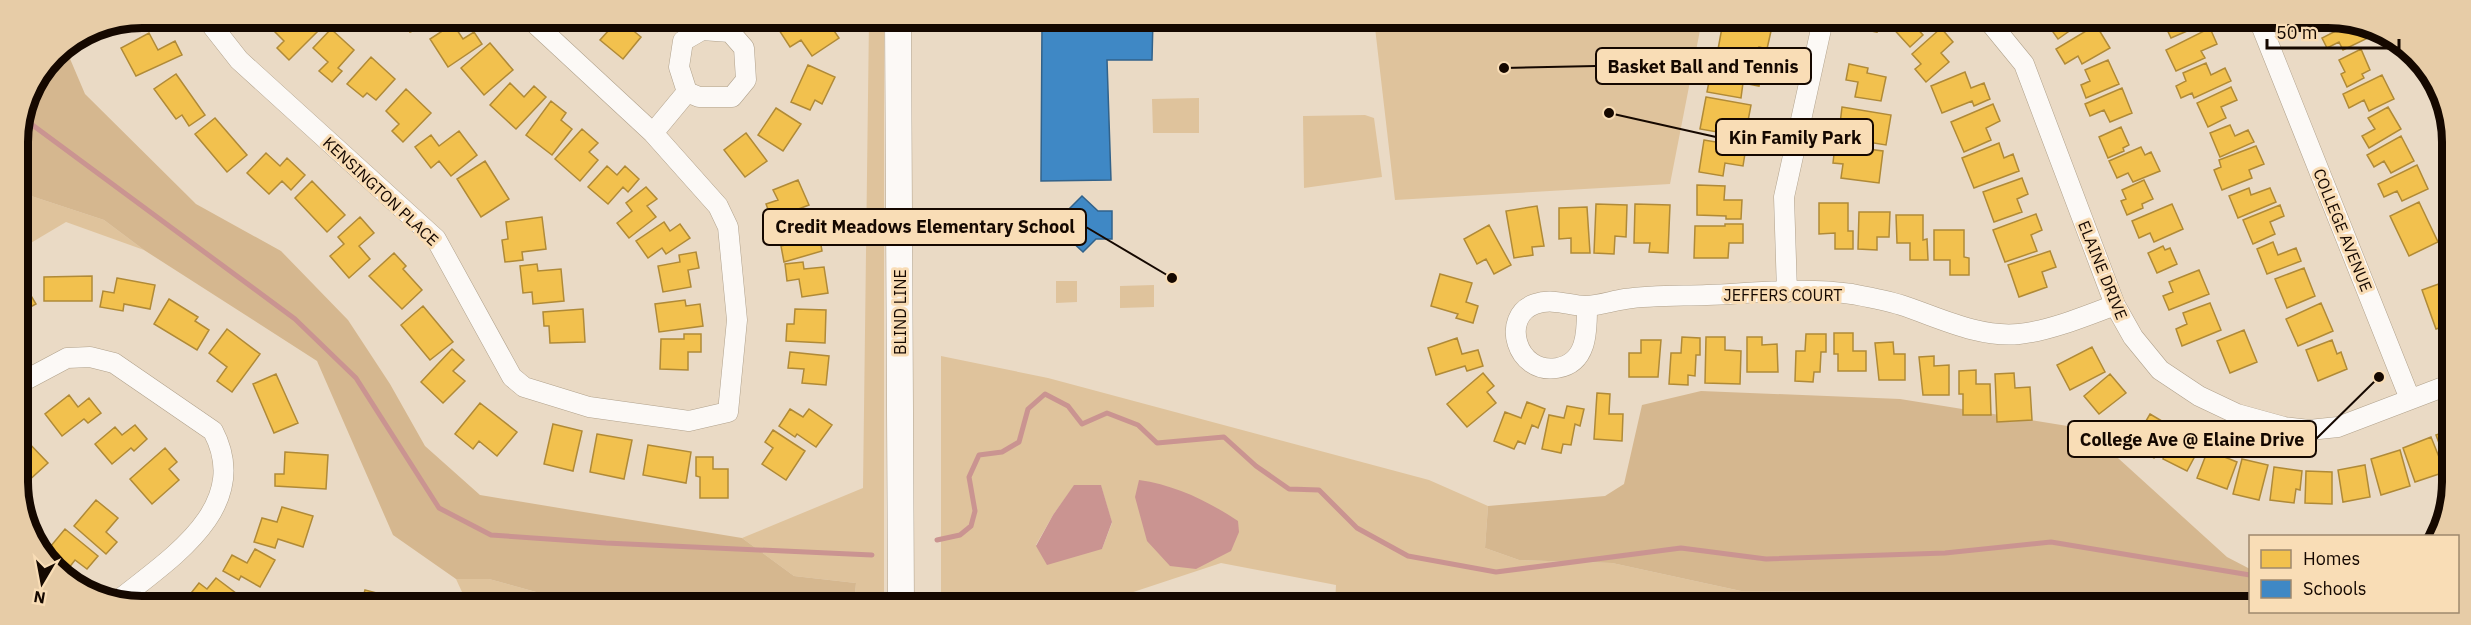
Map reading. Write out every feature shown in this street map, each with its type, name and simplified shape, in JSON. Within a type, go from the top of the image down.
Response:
[{"type":"street","name":"KENSINGTON PLACE","points":[[214,28],[239,60],[436,239],[512,376],[524,387],[590,407],[689,421],[728,412],[737,320],[728,227],[718,206],[653,133],[540,28]]},
{"type":"street","name":"BLIND LINE","points":[[898,28],[901,596]]},
{"type":"street","points":[[1787,292],[1784,198],[1821,28]]},
{"type":"street","name":"ELAINE DRIVE","points":[[1995,28],[2024,64],[2115,305],[2133,337],[2160,370],[2199,396],[2237,414],[2284,427],[2309,430],[2338,427],[2410,399]]},
{"type":"street","name":"COLLEGE AVENUE","points":[[2262,28],[2410,399]]},
{"type":"street","points":[[653,133],[687,92]]},
{"type":"street","name":"JEFFERS COURT","points":[[1587,306],[1627,299],[1831,292],[1898,304],[1981,332],[2019,334],[2059,324],[2115,305]]},
{"type":"street","points":[[29,378],[67,358],[90,357],[114,363],[213,431],[219,444],[223,479],[219,496],[207,522],[190,542],[125,595]]},
{"type":"street","points":[[2410,399],[2442,387]]},
{"type":"shaded area","points":[[869,28],[884,28],[884,596],[855,596],[856,583],[794,576],[742,538],[863,488]]},
{"type":"shaded area","points":[[1375,28],[1700,28],[1670,184],[1395,200]]},
{"type":"shaded area","points":[[69,56],[85,94],[196,204],[281,251],[348,320],[390,384],[425,446],[480,495],[742,538],[794,576],[856,583],[855,596],[550,596],[489,579],[456,579],[393,535],[317,361],[144,250],[104,220],[29,195],[29,135],[32,113],[44,85]]},
{"type":"shaded area","points":[[1199,98],[1199,133],[1153,133],[1152,99]]},
{"type":"shaded area","points":[[1365,115],[1374,118],[1382,177],[1304,188],[1303,116]]},
{"type":"shaded area","points":[[29,195],[104,220],[144,250],[66,222],[29,244]]},
{"type":"shaded area","points":[[1056,281],[1077,281],[1077,302],[1056,303]]},
{"type":"shaded area","points":[[1154,285],[1154,307],[1120,308],[1120,286]]},
{"type":"shaded area","points":[[941,356],[1048,378],[1429,480],[1488,506],[1485,548],[1519,560],[1612,563],[1741,591],[1955,593],[1974,596],[1335,596],[1336,585],[1221,563],[1121,596],[941,596]],"holes":[[[1074,486],[1101,486],[1112,523],[1102,549],[1036,545],[1053,515]]]},
{"type":"shaded area","points":[[1701,391],[1900,399],[2086,429],[2227,557],[2249,568],[2249,596],[1974,596],[1955,593],[1741,591],[1612,563],[1519,560],[1485,548],[1488,506],[1605,496],[1624,484],[1642,405]]},
{"type":"shaded area","points":[[1139,480],[1191,495],[1238,521],[1239,532],[1231,551],[1196,569],[1170,566],[1147,541],[1135,497]]},
{"type":"shaded area","points":[[1074,485],[1101,485],[1112,522],[1102,549],[1047,565],[1036,546],[1053,515]]},
{"type":"shaded area","points":[[456,579],[489,579],[550,596],[464,596]]},
{"type":"building: Homes","points":[[313,28],[317,32],[289,60],[277,48],[284,41],[272,29]]},
{"type":"building: Homes","points":[[409,28],[421,28],[410,32]]},
{"type":"building: Homes","points":[[447,28],[456,28],[463,39],[474,32],[482,44],[448,67],[430,39]]},
{"type":"building: Homes","points":[[611,28],[630,28],[641,37],[623,59],[600,40]]},
{"type":"building: Homes","points":[[782,28],[832,28],[839,38],[812,56],[801,40],[790,47],[779,30]]},
{"type":"building: Homes","points":[[1722,28],[1755,28],[1771,31],[1767,49],[1759,47],[1756,62],[1717,55]]},
{"type":"building: Homes","points":[[1856,28],[1878,28],[1877,32]]},
{"type":"building: Homes","points":[[1893,28],[1917,28],[1923,35],[1910,47]]},
{"type":"building: Homes","points":[[1941,28],[1953,42],[1941,53],[1949,62],[1926,82],[1915,69],[1921,64],[1912,54]]},
{"type":"building: Homes","points":[[2050,28],[2074,28],[2058,39]]},
{"type":"building: Homes","points":[[2091,28],[2098,28],[2110,48],[2082,64],[2078,56],[2065,64],[2056,49]]},
{"type":"building: Homes","points":[[2166,28],[2194,28],[2171,38]]},
{"type":"building: Homes","points":[[2210,28],[2217,44],[2201,51],[2205,58],[2176,71],[2166,50]]},
{"type":"building: Homes","points":[[331,29],[354,50],[338,68],[342,71],[332,82],[319,71],[328,62],[313,48]]},
{"type":"building: Homes","points":[[2340,29],[2371,37],[2343,50],[2339,42],[2327,48],[2322,38]]},
{"type":"building: Homes","points":[[149,33],[158,50],[175,41],[182,55],[136,76],[121,48]]},
{"type":"building: Homes","points":[[490,43],[513,70],[484,95],[461,68]]},
{"type":"building: Homes","points":[[2361,49],[2370,70],[2362,74],[2364,78],[2347,87],[2341,74],[2345,72],[2339,60]]},
{"type":"building: Homes","points":[[371,57],[395,79],[376,100],[367,93],[363,97],[347,84]]},
{"type":"building: Homes","points":[[2108,60],[2119,84],[2086,98],[2081,85],[2090,81],[2085,70]]},
{"type":"building: Homes","points":[[1713,61],[1762,70],[1759,86],[1743,83],[1741,98],[1707,92]]},
{"type":"building: Homes","points":[[2206,63],[2211,75],[2225,68],[2231,81],[2194,98],[2192,93],[2181,98],[2176,86],[2186,81],[2183,73]]},
{"type":"building: Homes","points":[[1849,64],[1868,68],[1867,73],[1886,77],[1881,101],[1855,97],[1858,82],[1846,80]]},
{"type":"building: Homes","points":[[808,65],[835,77],[822,104],[815,100],[810,110],[791,102]]},
{"type":"building: Homes","points":[[1965,72],[1971,88],[1984,83],[1990,99],[1974,106],[1972,101],[1942,113],[1931,86]]},
{"type":"building: Homes","points":[[176,74],[205,115],[189,126],[182,115],[176,119],[154,89]]},
{"type":"building: Homes","points":[[2382,75],[2394,99],[2369,111],[2364,100],[2349,108],[2343,94]]},
{"type":"building: Homes","points":[[510,83],[524,97],[534,86],[546,97],[516,129],[490,105]]},
{"type":"building: Homes","points":[[2231,87],[2237,100],[2221,107],[2226,118],[2208,127],[2197,103]]},
{"type":"building: Homes","points":[[2122,88],[2132,113],[2110,122],[2104,110],[2090,116],[2085,104]]},
{"type":"building: Homes","points":[[406,89],[431,113],[403,142],[392,131],[399,124],[386,111]]},
{"type":"building: Homes","points":[[1706,97],[1751,105],[1748,121],[1737,119],[1734,135],[1700,129]]},
{"type":"building: Homes","points":[[551,101],[566,113],[561,120],[572,129],[552,155],[526,135]]},
{"type":"building: Homes","points":[[1993,104],[2000,121],[1986,128],[1991,140],[1964,152],[1951,122]]},
{"type":"building: Homes","points":[[1842,107],[1891,115],[1886,145],[1848,139],[1850,126],[1840,124]]},
{"type":"building: Homes","points":[[2388,107],[2401,129],[2369,148],[2362,136],[2375,129],[2368,118]]},
{"type":"building: Homes","points":[[776,108],[801,124],[783,151],[758,135]]},
{"type":"building: Homes","points":[[215,118],[247,155],[227,172],[195,134]]},
{"type":"building: Homes","points":[[2230,125],[2235,136],[2248,130],[2254,142],[2220,157],[2210,133]]},
{"type":"building: Homes","points":[[2121,127],[2129,145],[2123,148],[2124,151],[2108,158],[2099,137]]},
{"type":"building: Homes","points":[[582,129],[598,143],[589,152],[598,160],[580,181],[555,159]]},
{"type":"building: Homes","points":[[459,131],[477,155],[451,176],[439,161],[431,168],[415,147],[431,135],[439,146]]},
{"type":"building: Homes","points":[[746,133],[767,161],[745,177],[724,150]]},
{"type":"building: Homes","points":[[2401,136],[2414,161],[2391,173],[2384,161],[2374,167],[2367,155]]},
{"type":"building: Homes","points":[[1704,140],[1746,147],[1743,166],[1725,163],[1723,176],[1699,172]]},
{"type":"building: Homes","points":[[1999,143],[2004,158],[2013,154],[2019,171],[1974,188],[1962,158]]},
{"type":"building: Homes","points":[[1835,145],[1883,151],[1879,183],[1841,178],[1843,164],[1833,163]]},
{"type":"building: Homes","points":[[2256,146],[2264,164],[2249,170],[2252,178],[2222,190],[2214,170],[2221,167],[2219,160]]},
{"type":"building: Homes","points":[[2141,147],[2145,155],[2151,152],[2160,171],[2133,182],[2128,173],[2117,178],[2109,161]]},
{"type":"building: Homes","points":[[266,153],[280,166],[287,158],[305,175],[291,190],[282,181],[269,194],[247,173]]},
{"type":"building: Homes","points":[[485,161],[509,199],[481,217],[457,179]]},
{"type":"building: Homes","points":[[2417,165],[2428,189],[2402,201],[2397,191],[2384,197],[2378,184]]},
{"type":"building: Homes","points":[[607,166],[617,175],[625,166],[639,179],[628,192],[623,187],[608,204],[588,187]]},
{"type":"building: Homes","points":[[2022,178],[2028,194],[2017,199],[2022,212],[1994,222],[1983,192]]},
{"type":"building: Homes","points":[[798,180],[809,205],[788,213],[790,218],[774,225],[766,204],[778,200],[773,190]]},
{"type":"building: Homes","points":[[2144,180],[2153,199],[2142,204],[2143,208],[2127,215],[2121,201],[2126,199],[2122,190]]},
{"type":"building: Homes","points":[[312,181],[345,215],[327,232],[295,198]]},
{"type":"building: Homes","points":[[1697,185],[1725,186],[1724,200],[1742,200],[1741,219],[1697,215]]},
{"type":"building: Homes","points":[[646,187],[657,199],[647,206],[656,217],[629,238],[617,223],[632,211],[626,203]]},
{"type":"building: Homes","points":[[2249,188],[2251,195],[2270,188],[2276,202],[2238,218],[2229,196]]},
{"type":"building: Homes","points":[[2419,202],[2438,242],[2409,256],[2390,216]]},
{"type":"building: Homes","points":[[1819,203],[1848,203],[1848,231],[1853,231],[1853,249],[1835,249],[1835,233],[1819,234]]},
{"type":"building: Homes","points":[[1596,204],[1627,205],[1626,237],[1615,236],[1614,254],[1594,253]]},
{"type":"building: Homes","points":[[1635,204],[1670,205],[1668,253],[1649,252],[1650,243],[1634,243]]},
{"type":"building: Homes","points":[[2172,204],[2183,229],[2154,242],[2150,233],[2139,238],[2132,221]]},
{"type":"building: Homes","points":[[2280,205],[2284,216],[2270,222],[2275,234],[2253,244],[2243,220]]},
{"type":"building: Homes","points":[[1537,206],[1544,246],[1532,247],[1533,255],[1514,258],[1506,211]]},
{"type":"building: Homes","points":[[1587,207],[1590,253],[1571,253],[1571,238],[1559,239],[1559,208]]},
{"type":"building: Homes","points":[[1859,212],[1890,212],[1889,237],[1877,237],[1877,250],[1858,249]]},
{"type":"building: Homes","points":[[2036,214],[2042,230],[2031,235],[2037,251],[2005,262],[1993,230]]},
{"type":"building: Homes","points":[[1896,215],[1923,215],[1923,240],[1927,239],[1928,260],[1910,260],[1910,243],[1897,243]]},
{"type":"building: Homes","points":[[360,217],[374,233],[359,246],[370,259],[349,278],[330,256],[344,244],[338,237]]},
{"type":"building: Homes","points":[[542,217],[546,249],[522,252],[523,260],[505,262],[502,240],[508,239],[506,222]]},
{"type":"building: Homes","points":[[664,222],[670,231],[680,224],[690,238],[666,254],[662,248],[648,258],[636,241]]},
{"type":"building: Homes","points":[[817,222],[822,251],[784,262],[781,246],[794,243],[791,227]]},
{"type":"building: Homes","points":[[1725,224],[1743,224],[1743,243],[1729,243],[1728,258],[1694,258],[1695,226],[1725,226]]},
{"type":"building: Homes","points":[[1489,225],[1511,265],[1494,274],[1486,259],[1477,264],[1464,239]]},
{"type":"building: Homes","points":[[1934,230],[1964,230],[1964,257],[1969,258],[1969,275],[1950,275],[1950,260],[1934,260]]},
{"type":"building: Homes","points":[[2273,242],[2278,255],[2296,248],[2301,261],[2267,274],[2257,249]]},
{"type":"building: Homes","points":[[2163,246],[2165,250],[2170,248],[2177,264],[2157,273],[2148,253]]},
{"type":"building: Homes","points":[[2050,251],[2056,267],[2042,272],[2047,287],[2019,297],[2008,265]]},
{"type":"building: Homes","points":[[696,252],[699,268],[688,270],[691,287],[663,292],[658,266],[680,262],[679,255]]},
{"type":"building: Homes","points":[[394,253],[406,266],[403,269],[422,290],[402,309],[369,276]]},
{"type":"building: Homes","points":[[803,262],[804,269],[824,267],[828,293],[802,297],[799,279],[787,281],[785,264]]},
{"type":"building: Homes","points":[[537,264],[538,271],[561,269],[564,301],[533,304],[532,292],[523,293],[520,266]]},
{"type":"building: Homes","points":[[2304,268],[2315,296],[2287,308],[2275,279]]},
{"type":"building: Homes","points":[[2199,270],[2209,294],[2169,310],[2163,296],[2173,292],[2169,282]]},
{"type":"building: Homes","points":[[1440,274],[1472,283],[1466,302],[1478,306],[1473,323],[1456,318],[1458,314],[1431,306]]},
{"type":"building: Homes","points":[[92,276],[92,301],[44,301],[44,277]]},
{"type":"building: Homes","points":[[117,278],[155,285],[150,309],[124,304],[123,311],[100,307],[103,291],[114,293]]},
{"type":"building: Homes","points":[[2442,283],[2442,327],[2436,329],[2422,290]]},
{"type":"building: Homes","points":[[29,292],[36,304],[29,308]]},
{"type":"building: Homes","points":[[169,299],[198,317],[195,321],[209,330],[197,350],[154,324]]},
{"type":"building: Homes","points":[[685,300],[686,306],[700,304],[703,326],[659,332],[655,304]]},
{"type":"building: Homes","points":[[2210,303],[2221,330],[2182,346],[2176,329],[2187,324],[2183,313]]},
{"type":"building: Homes","points":[[2321,303],[2333,331],[2298,346],[2286,319]]},
{"type":"building: Homes","points":[[423,306],[453,342],[430,360],[401,325]]},
{"type":"building: Homes","points":[[583,309],[585,342],[550,343],[549,326],[544,326],[543,312]]},
{"type":"building: Homes","points":[[795,309],[826,310],[825,343],[786,341],[787,324],[794,324]]},
{"type":"building: Homes","points":[[227,329],[260,354],[232,392],[217,381],[227,367],[209,353]]},
{"type":"building: Homes","points":[[2244,330],[2257,362],[2230,373],[2217,341]]},
{"type":"building: Homes","points":[[1834,333],[1853,333],[1853,351],[1866,351],[1866,371],[1838,371],[1838,354],[1834,354]]},
{"type":"building: Homes","points":[[684,334],[701,334],[701,352],[688,352],[688,370],[660,369],[661,339],[684,339]]},
{"type":"building: Homes","points":[[1806,334],[1826,334],[1826,352],[1821,352],[1820,372],[1814,372],[1813,382],[1795,381],[1796,351],[1805,351]]},
{"type":"building: Homes","points":[[1682,337],[1700,338],[1700,355],[1696,355],[1695,376],[1688,375],[1688,385],[1669,384],[1671,353],[1681,353]]},
{"type":"building: Homes","points":[[1706,337],[1725,337],[1725,350],[1741,351],[1740,384],[1705,383]]},
{"type":"building: Homes","points":[[1747,337],[1762,337],[1762,345],[1777,344],[1778,372],[1747,372]]},
{"type":"building: Homes","points":[[1457,338],[1462,354],[1478,350],[1483,366],[1467,371],[1465,366],[1436,375],[1428,348]]},
{"type":"building: Homes","points":[[1641,340],[1661,340],[1658,377],[1629,377],[1629,353],[1641,353]]},
{"type":"building: Homes","points":[[2332,340],[2337,354],[2341,352],[2347,369],[2318,381],[2306,350]]},
{"type":"building: Homes","points":[[1893,342],[1894,354],[1905,354],[1905,380],[1879,380],[1875,343]]},
{"type":"building: Homes","points":[[2092,347],[2105,372],[2070,390],[2057,365]]},
{"type":"building: Homes","points":[[452,349],[464,360],[453,371],[465,381],[443,403],[421,382]]},
{"type":"building: Homes","points":[[790,352],[829,356],[826,385],[802,383],[804,369],[788,368]]},
{"type":"building: Homes","points":[[1934,356],[1934,366],[1949,365],[1949,395],[1923,395],[1919,357]]},
{"type":"building: Homes","points":[[1976,370],[1976,384],[1990,384],[1991,415],[1963,415],[1963,394],[1959,394],[1959,371]]},
{"type":"building: Homes","points":[[1483,373],[1494,386],[1487,392],[1496,403],[1467,427],[1447,404]]},
{"type":"building: Homes","points":[[2014,373],[2015,388],[2030,387],[2032,420],[1997,422],[1995,374]]},
{"type":"building: Homes","points":[[276,374],[298,423],[274,433],[253,384]]},
{"type":"building: Homes","points":[[2110,374],[2126,393],[2099,414],[2084,396]]},
{"type":"building: Homes","points":[[1597,393],[1610,394],[1609,414],[1623,414],[1622,441],[1594,439]]},
{"type":"building: Homes","points":[[69,395],[78,407],[89,398],[101,413],[88,423],[84,419],[62,436],[45,414]]},
{"type":"building: Homes","points":[[1527,402],[1545,409],[1538,428],[1532,425],[1525,444],[1518,441],[1514,449],[1494,441],[1505,412],[1521,418]]},
{"type":"building: Homes","points":[[480,403],[517,432],[497,456],[479,441],[473,449],[455,434]]},
{"type":"building: Homes","points":[[1567,406],[1584,409],[1580,426],[1575,424],[1571,445],[1563,444],[1561,453],[1542,449],[1549,415],[1564,418]]},
{"type":"building: Homes","points":[[790,409],[803,417],[809,409],[832,425],[816,447],[797,434],[795,437],[779,426]]},
{"type":"building: Homes","points":[[2150,414],[2172,427],[2154,458],[2132,445]]},
{"type":"building: Homes","points":[[553,424],[582,431],[573,471],[544,464]]},
{"type":"building: Homes","points":[[135,425],[147,439],[134,451],[131,448],[112,464],[95,444],[115,427],[122,435]]},
{"type":"building: Homes","points":[[2179,426],[2204,439],[2187,471],[2163,459]]},
{"type":"building: Homes","points":[[773,430],[805,451],[786,480],[762,464],[773,448],[765,442]]},
{"type":"building: Homes","points":[[2442,433],[2442,451],[2436,435]]},
{"type":"building: Homes","points":[[597,434],[632,440],[624,479],[590,472]]},
{"type":"building: Homes","points":[[2431,437],[2442,464],[2442,473],[2415,482],[2403,448]]},
{"type":"building: Homes","points":[[2211,442],[2225,448],[2222,456],[2237,462],[2227,489],[2197,478]]},
{"type":"building: Homes","points":[[29,443],[48,463],[29,480]]},
{"type":"building: Homes","points":[[648,445],[691,452],[686,483],[643,475]]},
{"type":"building: Homes","points":[[165,448],[177,462],[169,469],[179,480],[152,504],[130,479]]},
{"type":"building: Homes","points":[[2400,450],[2410,486],[2381,495],[2371,459]]},
{"type":"building: Homes","points":[[285,452],[328,455],[326,489],[275,486],[275,474],[284,474]]},
{"type":"building: Homes","points":[[696,457],[713,457],[713,469],[728,469],[728,498],[700,498],[700,477],[696,476]]},
{"type":"building: Homes","points":[[2242,459],[2268,465],[2259,500],[2233,494]]},
{"type":"building: Homes","points":[[2365,465],[2370,497],[2343,502],[2338,470]]},
{"type":"building: Homes","points":[[2274,467],[2302,471],[2300,490],[2296,489],[2294,503],[2270,500]]},
{"type":"building: Homes","points":[[2306,471],[2332,472],[2332,504],[2305,503]]},
{"type":"building: Homes","points":[[96,500],[118,518],[106,532],[117,542],[106,554],[74,526]]},
{"type":"building: Homes","points":[[282,507],[313,516],[303,547],[278,539],[275,548],[254,542],[262,518],[277,522]]},
{"type":"building: Homes","points":[[65,529],[98,556],[87,569],[75,560],[72,564],[72,553],[53,553],[49,548]]},
{"type":"building: Homes","points":[[255,549],[275,560],[260,587],[241,576],[239,580],[223,571],[232,555],[247,563]]},
{"type":"building: Homes","points":[[216,578],[240,596],[189,596],[199,583],[207,589]]},
{"type":"building: Homes","points":[[365,590],[388,596],[363,596]]},
{"type":"building: Schools","points":[[1042,28],[1153,28],[1152,60],[1107,60],[1111,180],[1041,181]]},
{"type":"building: Schools","points":[[1082,196],[1098,211],[1112,211],[1112,239],[1096,239],[1083,252],[1069,239],[1054,239],[1054,211],[1067,211]]},
{"type":"waterway","points":[[31,124],[295,319],[356,378],[439,508],[491,535],[606,543],[872,555]]},
{"type":"waterway","points":[[937,540],[960,535],[971,526],[975,511],[969,477],[979,455],[1002,452],[1019,442],[1028,409],[1045,394],[1068,406],[1082,424],[1107,413],[1138,425],[1157,443],[1224,437],[1256,466],[1289,489],[1319,490],[1357,528],[1408,556],[1496,572],[1681,548],[1766,559],[1945,553],[2051,542],[2249,575]]},
{"type":"place","name":"Basket Ball and Tennis","points":[[1504,68]]},
{"type":"place","name":"Kin Family Park","points":[[1609,113]]},
{"type":"place","name":"Credit Meadows Elementary School","points":[[1172,278]]},
{"type":"place","name":"College Ave @ Elaine Drive","points":[[2379,377]]}]
